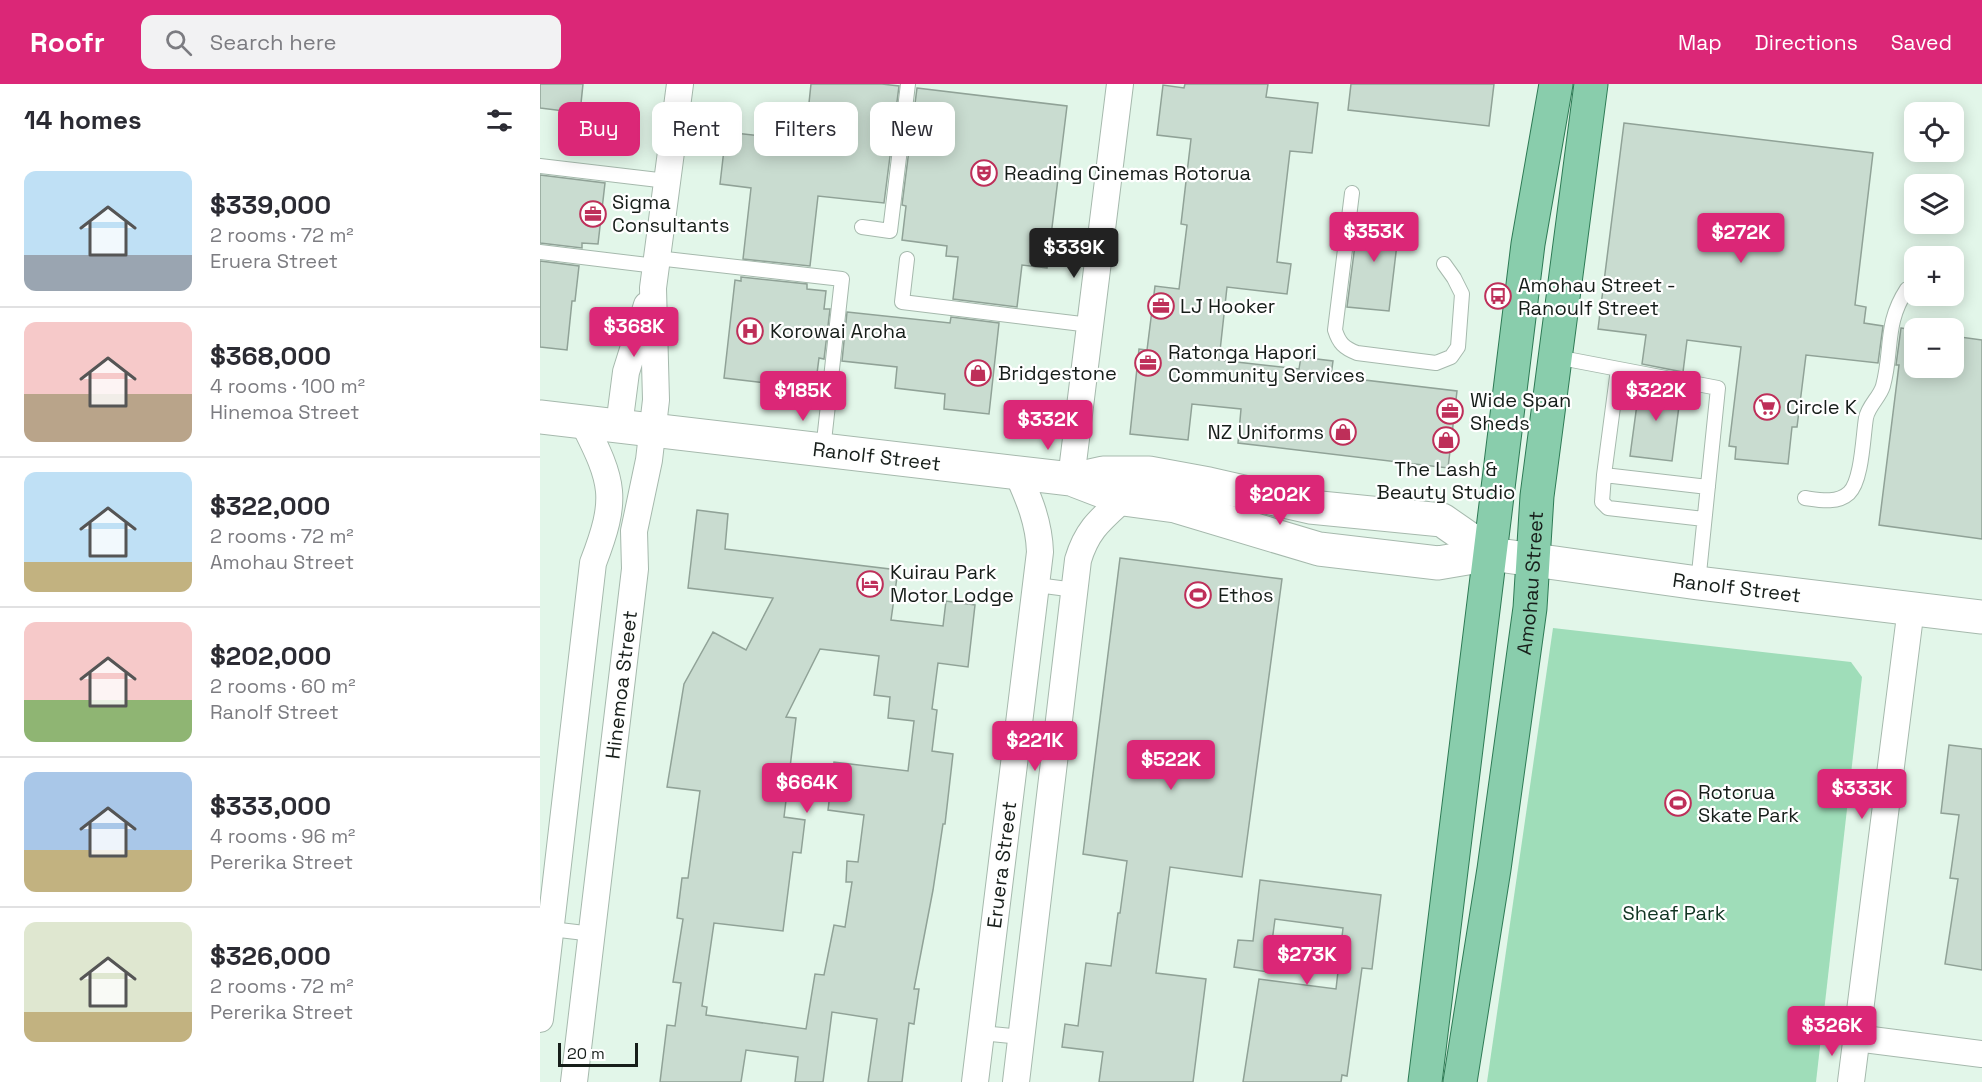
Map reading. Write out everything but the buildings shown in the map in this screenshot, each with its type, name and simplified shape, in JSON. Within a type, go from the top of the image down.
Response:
[{"type":"main road","name":"Amohau Street","points":[[1425,1082],[1528,244],[1556,84]]},
{"type":"main road","name":"Amohau Street","points":[[1461,1082],[1494,869],[1530,608],[1537,495],[1591,84]]},
{"type":"main road","name":"Ranolf Street","points":[[540,417],[1071,479],[1123,499],[1175,506],[1319,549],[1438,563],[1491,554],[1698,583],[1982,617]]},
{"type":"main road","name":"Ranolf Street","points":[[1071,479],[1103,473],[1149,474],[1209,484],[1310,507],[1442,520],[1491,554]]},
{"type":"main road","points":[[1452,864],[1494,869]]},
{"type":"street","name":"Hinemoa Street","points":[[540,1019],[593,563],[620,530],[653,430],[656,400],[655,270],[680,84]]},
{"type":"street","points":[[1071,479],[1120,84]]},
{"type":"street","name":"Hinemoa Street","points":[[619,426],[626,372],[655,270]]},
{"type":"street","name":"Hinemoa Street","points":[[574,1082],[635,569],[610,501],[606,473],[583,422]]},
{"type":"street","name":"Eruera Street","points":[[975,1082],[1040,552],[1039,530],[1033,508],[1017,472]]},
{"type":"street","name":"Eruera Street","points":[[1016,1082],[1078,560],[1084,542],[1097,522],[1123,499]]},
{"type":"street","points":[[1851,1082],[1911,608]]},
{"type":"street","points":[[1856,1038],[1982,1054]]},
{"type":"lane","points":[[862,227],[890,231],[908,84]]},
{"type":"lane","points":[[540,166],[667,181]]},
{"type":"lane","points":[[1352,193],[1335,330],[1338,340],[1345,348],[1357,353],[1436,363],[1451,357],[1458,347],[1462,294],[1444,264]]},
{"type":"lane","points":[[540,252],[655,270],[842,279],[823,450]]},
{"type":"lane","points":[[907,258],[902,302],[1090,326]]},
{"type":"lane","points":[[1805,498],[1831,501],[1852,491],[1858,474],[1867,414],[1883,387],[1893,316],[1904,295]]},
{"type":"lane","points":[[1556,357],[1718,388],[1698,583]]},
{"type":"lane","points":[[1618,369],[1602,502],[1608,508],[1704,519]]},
{"type":"lane","points":[[1604,475],[1708,487]]},
{"type":"lane","points":[[1037,585],[1075,590]]},
{"type":"lane","points":[[551,929],[593,934]]},
{"type":"lane","points":[[981,1033],[1022,1037]]},
{"type":"green space","name":"Sheaf Park","points":[[1553,628],[1851,662],[1862,677],[1816,1082],[1487,1082]]},
{"type":"place","name":"Reading Cinemas Rotorua","points":[[984,173]]},
{"type":"place","name":"Sigma Consultants","points":[[593,214]]},
{"type":"place","name":"Amohau Street - Ranoulf Street","points":[[1498,296]]},
{"type":"place","name":"LJ Hooker","points":[[1161,306]]},
{"type":"place","name":"Korowai Aroha","points":[[750,331]]},
{"type":"place","name":"Ratonga Hapori Community Services","points":[[1148,363]]},
{"type":"place","name":"Bridgestone","points":[[978,373]]},
{"type":"place","name":"Circle K","points":[[1767,407]]},
{"type":"place","name":"Wide Span Sheds","points":[[1450,411]]},
{"type":"place","name":"NZ Uniforms","points":[[1343,432]]},
{"type":"place","name":"The Lash & Beauty Studio","points":[[1446,440]]},
{"type":"place","name":"Kuirau Park Motor Lodge","points":[[870,584]]},
{"type":"place","name":"Ethos","points":[[1198,595]]},
{"type":"place","name":"Rotorua Skate Park","points":[[1678,803]]}]
